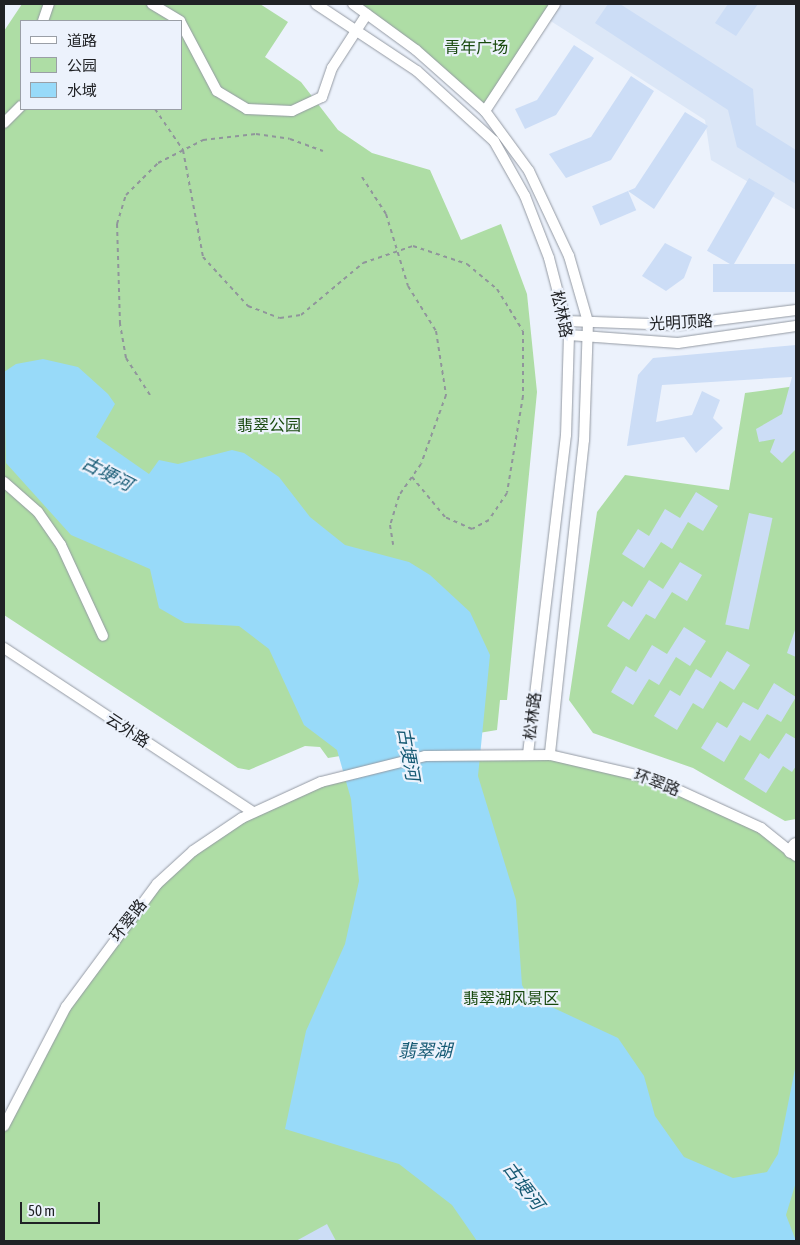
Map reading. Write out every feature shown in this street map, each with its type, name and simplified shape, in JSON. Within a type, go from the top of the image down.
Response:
[{"type":"street","points":[[43,20],[49,4]]},
{"type":"street","points":[[152,4],[178,20]]},
{"type":"street","name":"松林路","points":[[353,4],[485,111],[529,171],[570,256],[588,322],[584,440],[550,755]]},
{"type":"street","points":[[485,111],[555,4]]},
{"type":"street","name":"松林路","points":[[324,6],[356,31],[417,71],[494,141],[528,205],[549,258],[569,335],[566,436],[528,752]]},
{"type":"street","points":[[182,24],[217,91],[256,110],[292,111],[322,97],[332,68],[367,14]]},
{"type":"street","points":[[4,123],[20,107]]},
{"type":"street","name":"光明顶路","points":[[566,321],[677,325],[796,310]]},
{"type":"street","name":"光明顶路","points":[[569,335],[678,343],[796,326]]},
{"type":"street","points":[[4,482],[38,512],[61,545],[103,636]]},
{"type":"street","name":"云外路","points":[[4,648],[253,812]]},
{"type":"street","name":"环翠路","points":[[4,1126],[66,1007],[133,913],[175,867],[253,812],[321,782],[425,756],[502,752],[528,752],[550,755],[654,779],[761,828],[794,851]]},
{"type":"path","points":[[156,110],[183,150],[203,257],[248,306],[280,318],[301,315],[363,263],[413,246],[467,264],[497,289],[523,331],[523,396],[508,493],[489,520],[472,529],[445,517],[412,477]]},
{"type":"path","points":[[150,394],[126,358],[120,324],[117,224],[126,195],[158,163],[203,140],[256,134],[290,138],[323,151]]},
{"type":"path","points":[[362,177],[386,214],[408,286],[436,331],[446,395],[412,477],[399,496],[390,525],[393,545]]},
{"type":"shaded area","points":[[555,4],[796,4],[796,210],[711,160],[705,120],[546,18]]},
{"type":"green space","name":"翡翠公园","points":[[22,4],[260,4],[288,22],[265,57],[301,82],[338,130],[372,153],[430,170],[461,240],[501,224],[527,294],[537,392],[507,700],[500,700],[497,730],[328,758],[320,747],[305,746],[249,770],[238,768],[4,615],[4,31]]},
{"type":"green space","name":"青年广场","points":[[353,4],[555,4],[485,111]]},
{"type":"green space","points":[[796,386],[796,819],[785,821],[693,768],[593,733],[569,700],[597,512],[625,475],[729,490],[745,393]]},
{"type":"green space","name":"翡翠湖风景区","points":[[502,752],[614,767],[761,828],[796,856],[796,1241],[4,1241],[4,1126],[41,1050],[133,913],[211,838],[321,782]]},
{"type":"water","name":"翡翠湖","points":[[43,359],[78,367],[108,394],[115,404],[96,437],[149,474],[159,460],[178,464],[232,450],[244,453],[279,477],[310,517],[345,545],[409,562],[430,575],[470,612],[490,655],[478,776],[516,900],[522,985],[528,996],[618,1038],[644,1076],[655,1116],[684,1157],[733,1178],[767,1172],[778,1154],[796,1064],[796,1182],[786,1215],[796,1241],[477,1241],[452,1205],[399,1164],[285,1129],[306,1031],[345,944],[359,881],[351,799],[337,750],[304,725],[269,649],[239,626],[185,623],[159,608],[150,569],[71,535],[6,463],[4,372],[16,364]]},
{"type":"building","points":[[608,4],[620,4],[753,89],[756,125],[796,150],[796,184],[737,147],[728,110],[595,23]]},
{"type":"building","points":[[728,4],[758,4],[736,36],[715,23]]},
{"type":"building","points":[[574,45],[594,58],[556,115],[525,129],[515,109],[537,100]]},
{"type":"building","points":[[631,76],[654,91],[611,160],[566,178],[549,154],[591,137]]},
{"type":"building","points":[[685,112],[708,126],[654,209],[628,191],[635,188]]},
{"type":"building","points":[[749,178],[775,193],[733,266],[707,251]]},
{"type":"building","points":[[628,191],[636,210],[600,226],[592,206]]},
{"type":"building","points":[[665,243],[692,257],[684,278],[666,291],[642,276]]},
{"type":"building","points":[[713,264],[796,264],[796,292],[713,292]]},
{"type":"building","points":[[796,345],[796,449],[782,463],[770,452],[775,439],[759,442],[756,429],[782,414],[792,377],[662,385],[656,422],[692,415],[702,391],[720,400],[713,418],[723,428],[696,453],[684,437],[627,446],[638,375],[653,358]]},
{"type":"building","points":[[696,492],[718,506],[703,531],[688,522],[672,549],[661,542],[644,568],[622,554],[638,529],[649,536],[665,509],[680,518]]},
{"type":"building","points":[[749,513],[772,518],[749,629],[725,625]]},
{"type":"building","points":[[680,562],[702,575],[687,601],[672,592],[655,619],[646,614],[629,640],[607,626],[623,601],[632,607],[649,580],[663,589]]},
{"type":"building","points":[[684,627],[706,641],[690,666],[676,657],[659,685],[649,679],[633,705],[611,692],[626,666],[636,672],[652,645],[667,654]]},
{"type":"building","points":[[796,630],[796,657],[787,653]]},
{"type":"building","points":[[727,651],[750,665],[734,690],[720,681],[703,709],[693,703],[677,730],[654,716],[670,690],[680,696],[696,669],[711,678]]},
{"type":"building","points":[[774,683],[796,697],[781,722],[767,714],[750,741],[740,735],[724,762],[701,748],[717,722],[727,728],[743,702],[758,710]]},
{"type":"building","points":[[786,733],[796,739],[796,766],[792,772],[783,766],[766,793],[744,779],[760,753],[769,759]]},
{"type":"building","points":[[327,1224],[336,1241],[296,1241]]},
{"type":"water label","name":"古埂河","points":[[107,474]]},
{"type":"water label","name":"古埂河","points":[[408,754]]},
{"type":"water label","name":"古埂河","points":[[523,1186]]}]
